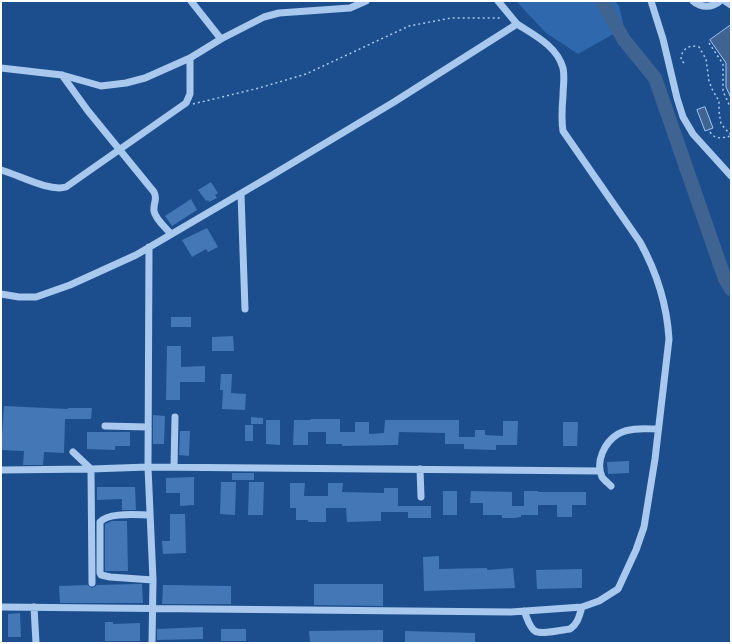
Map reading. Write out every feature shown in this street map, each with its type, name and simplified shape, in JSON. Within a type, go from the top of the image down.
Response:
[{"type":"street","points":[[191,1],[221,39]]},
{"type":"street","points":[[1,68],[62,75],[105,87],[145,78],[190,58],[221,39],[264,17],[279,13],[350,8],[366,1]]},
{"type":"street","points":[[1,607],[511,612],[582,607],[599,601],[618,589],[636,550],[644,527],[669,338],[668,322],[659,287],[645,251],[563,131],[562,117],[564,77],[563,68],[560,61],[549,45],[514,21],[498,1]]},
{"type":"street","points":[[651,1],[663,39],[683,117],[693,134],[731,176]]},
{"type":"street","points":[[693,1],[700,6],[706,7],[716,5],[720,1]]},
{"type":"street","points":[[725,1],[731,5]]},
{"type":"street","points":[[1,294],[27,298],[36,297],[90,277],[149,247],[394,102],[514,21]]},
{"type":"street","points":[[1,170],[46,186],[66,187],[186,102],[190,94],[190,58]]},
{"type":"street","points":[[62,75],[88,111],[154,192],[156,197],[154,210],[156,215],[172,234]]},
{"type":"street","points":[[240,194],[245,309]]},
{"type":"street","points":[[149,247],[148,467],[153,580],[152,643]]},
{"type":"street","points":[[174,467],[175,417]]},
{"type":"street","points":[[105,426],[148,427]]},
{"type":"street","points":[[611,486],[603,478],[600,471],[600,458],[605,446],[619,434],[626,431],[637,429],[658,429]]},
{"type":"street","points":[[73,452],[91,469],[92,583]]},
{"type":"street","points":[[1,470],[174,467],[600,471]]},
{"type":"street","points":[[420,469],[421,497]]},
{"type":"street","points":[[150,515],[109,516],[100,522],[100,572],[103,576],[153,580]]},
{"type":"street","points":[[34,607],[36,643]]},
{"type":"street","points":[[524,611],[532,629],[535,632],[540,633],[570,629],[578,621],[582,607]]},
{"type":"path","points":[[182,106],[259,88],[306,74],[409,26],[451,18],[514,21]]},
{"type":"path","points":[[709,44],[724,64],[723,91],[731,109]]},
{"type":"path","points":[[684,63],[681,60],[683,50],[688,46],[700,48],[706,59],[709,81],[719,101],[721,124],[731,135]]},
{"type":"path","points":[[710,132],[717,138],[731,135]]},
{"type":"shaded area","points":[[516,1],[615,1],[619,6],[623,23],[615,33],[578,54],[546,33]]},
{"type":"shaded area","points":[[731,25],[731,98],[726,87],[726,63],[710,40]]},
{"type":"shaded area","points":[[705,107],[713,128],[705,131],[697,110]]},
{"type":"building","points":[[211,182],[218,193],[215,195],[217,198],[209,202],[208,200],[206,201],[198,190]]},
{"type":"building","points":[[191,199],[197,210],[172,226],[165,216]]},
{"type":"building","points":[[207,228],[218,247],[208,252],[206,249],[192,257],[182,240]]},
{"type":"building","points":[[171,317],[191,317],[191,327],[171,327]]},
{"type":"building","points":[[233,336],[234,351],[212,351],[212,337]]},
{"type":"building","points":[[167,346],[181,346],[181,367],[205,366],[205,382],[180,382],[180,400],[166,400]]},
{"type":"building","points":[[221,374],[232,374],[231,393],[246,394],[245,410],[222,409],[223,390],[220,390]]},
{"type":"building","points":[[4,406],[68,409],[92,408],[91,419],[65,419],[64,453],[44,452],[43,465],[23,465],[24,451],[1,450]]},
{"type":"building","points":[[153,415],[165,416],[164,444],[153,444]]},
{"type":"building","points":[[251,417],[263,418],[263,424],[251,424]]},
{"type":"building","points":[[340,419],[340,432],[355,432],[355,422],[369,422],[369,434],[384,433],[385,420],[459,420],[459,437],[475,437],[475,430],[485,430],[485,435],[503,436],[503,421],[518,421],[517,445],[496,445],[496,450],[464,449],[464,444],[445,444],[445,433],[399,432],[398,445],[342,446],[342,444],[326,444],[326,432],[308,432],[308,445],[293,445],[294,420]]},
{"type":"building","points":[[266,420],[280,420],[280,445],[266,444]]},
{"type":"building","points":[[563,422],[578,422],[577,446],[563,446]]},
{"type":"building","points":[[245,425],[253,425],[253,441],[245,441]]},
{"type":"building","points":[[180,431],[190,431],[189,456],[179,455]]},
{"type":"building","points":[[87,432],[130,432],[130,446],[115,446],[115,450],[87,449]]},
{"type":"building","points":[[629,461],[629,473],[608,474],[607,462]]},
{"type":"building","points":[[232,473],[254,473],[254,480],[232,480]]},
{"type":"building","points":[[194,477],[194,505],[180,506],[180,493],[166,493],[166,478]]},
{"type":"building","points":[[221,482],[236,482],[235,515],[220,514]]},
{"type":"building","points":[[249,482],[264,482],[263,515],[248,515]]},
{"type":"building","points":[[290,483],[305,483],[304,496],[328,496],[328,483],[343,483],[342,492],[384,493],[384,488],[398,488],[398,506],[431,506],[431,518],[408,518],[408,512],[381,512],[381,521],[347,522],[346,508],[326,508],[326,522],[296,520],[296,508],[290,508]]},
{"type":"building","points":[[97,487],[135,487],[136,510],[122,510],[122,499],[97,500]]},
{"type":"building","points":[[443,491],[457,491],[457,515],[443,515]]},
{"type":"building","points":[[471,491],[512,492],[512,506],[524,506],[524,491],[586,492],[586,505],[572,505],[572,517],[557,517],[557,505],[538,505],[538,515],[521,515],[521,517],[515,518],[502,518],[502,515],[483,515],[483,503],[470,503]]},
{"type":"building","points":[[170,514],[185,514],[186,553],[163,554],[162,541],[170,541]]},
{"type":"building","points":[[112,521],[127,521],[128,571],[105,571],[105,524]]},
{"type":"building","points":[[439,556],[439,569],[487,568],[487,570],[513,568],[515,588],[424,591],[423,557]]},
{"type":"building","points":[[582,569],[582,588],[537,589],[536,570]]},
{"type":"building","points":[[142,584],[143,603],[60,603],[59,586],[88,585],[92,588],[97,585]]},
{"type":"building","points":[[314,584],[383,584],[383,606],[314,605]]},
{"type":"building","points":[[163,585],[231,586],[231,604],[162,604]]},
{"type":"building","points":[[20,613],[21,637],[8,637],[8,614]]},
{"type":"building","points":[[105,622],[113,622],[113,624],[140,623],[140,641],[105,641]]},
{"type":"building","points":[[203,627],[203,639],[157,640],[157,629]]},
{"type":"building","points":[[221,629],[246,629],[246,641],[221,641]]},
{"type":"building","points":[[383,630],[383,643],[310,643],[309,631]]},
{"type":"building","points":[[405,631],[475,633],[475,643],[405,643]]},
{"type":"waterway","points":[[602,1],[624,40],[655,78],[725,279],[731,289]]}]
